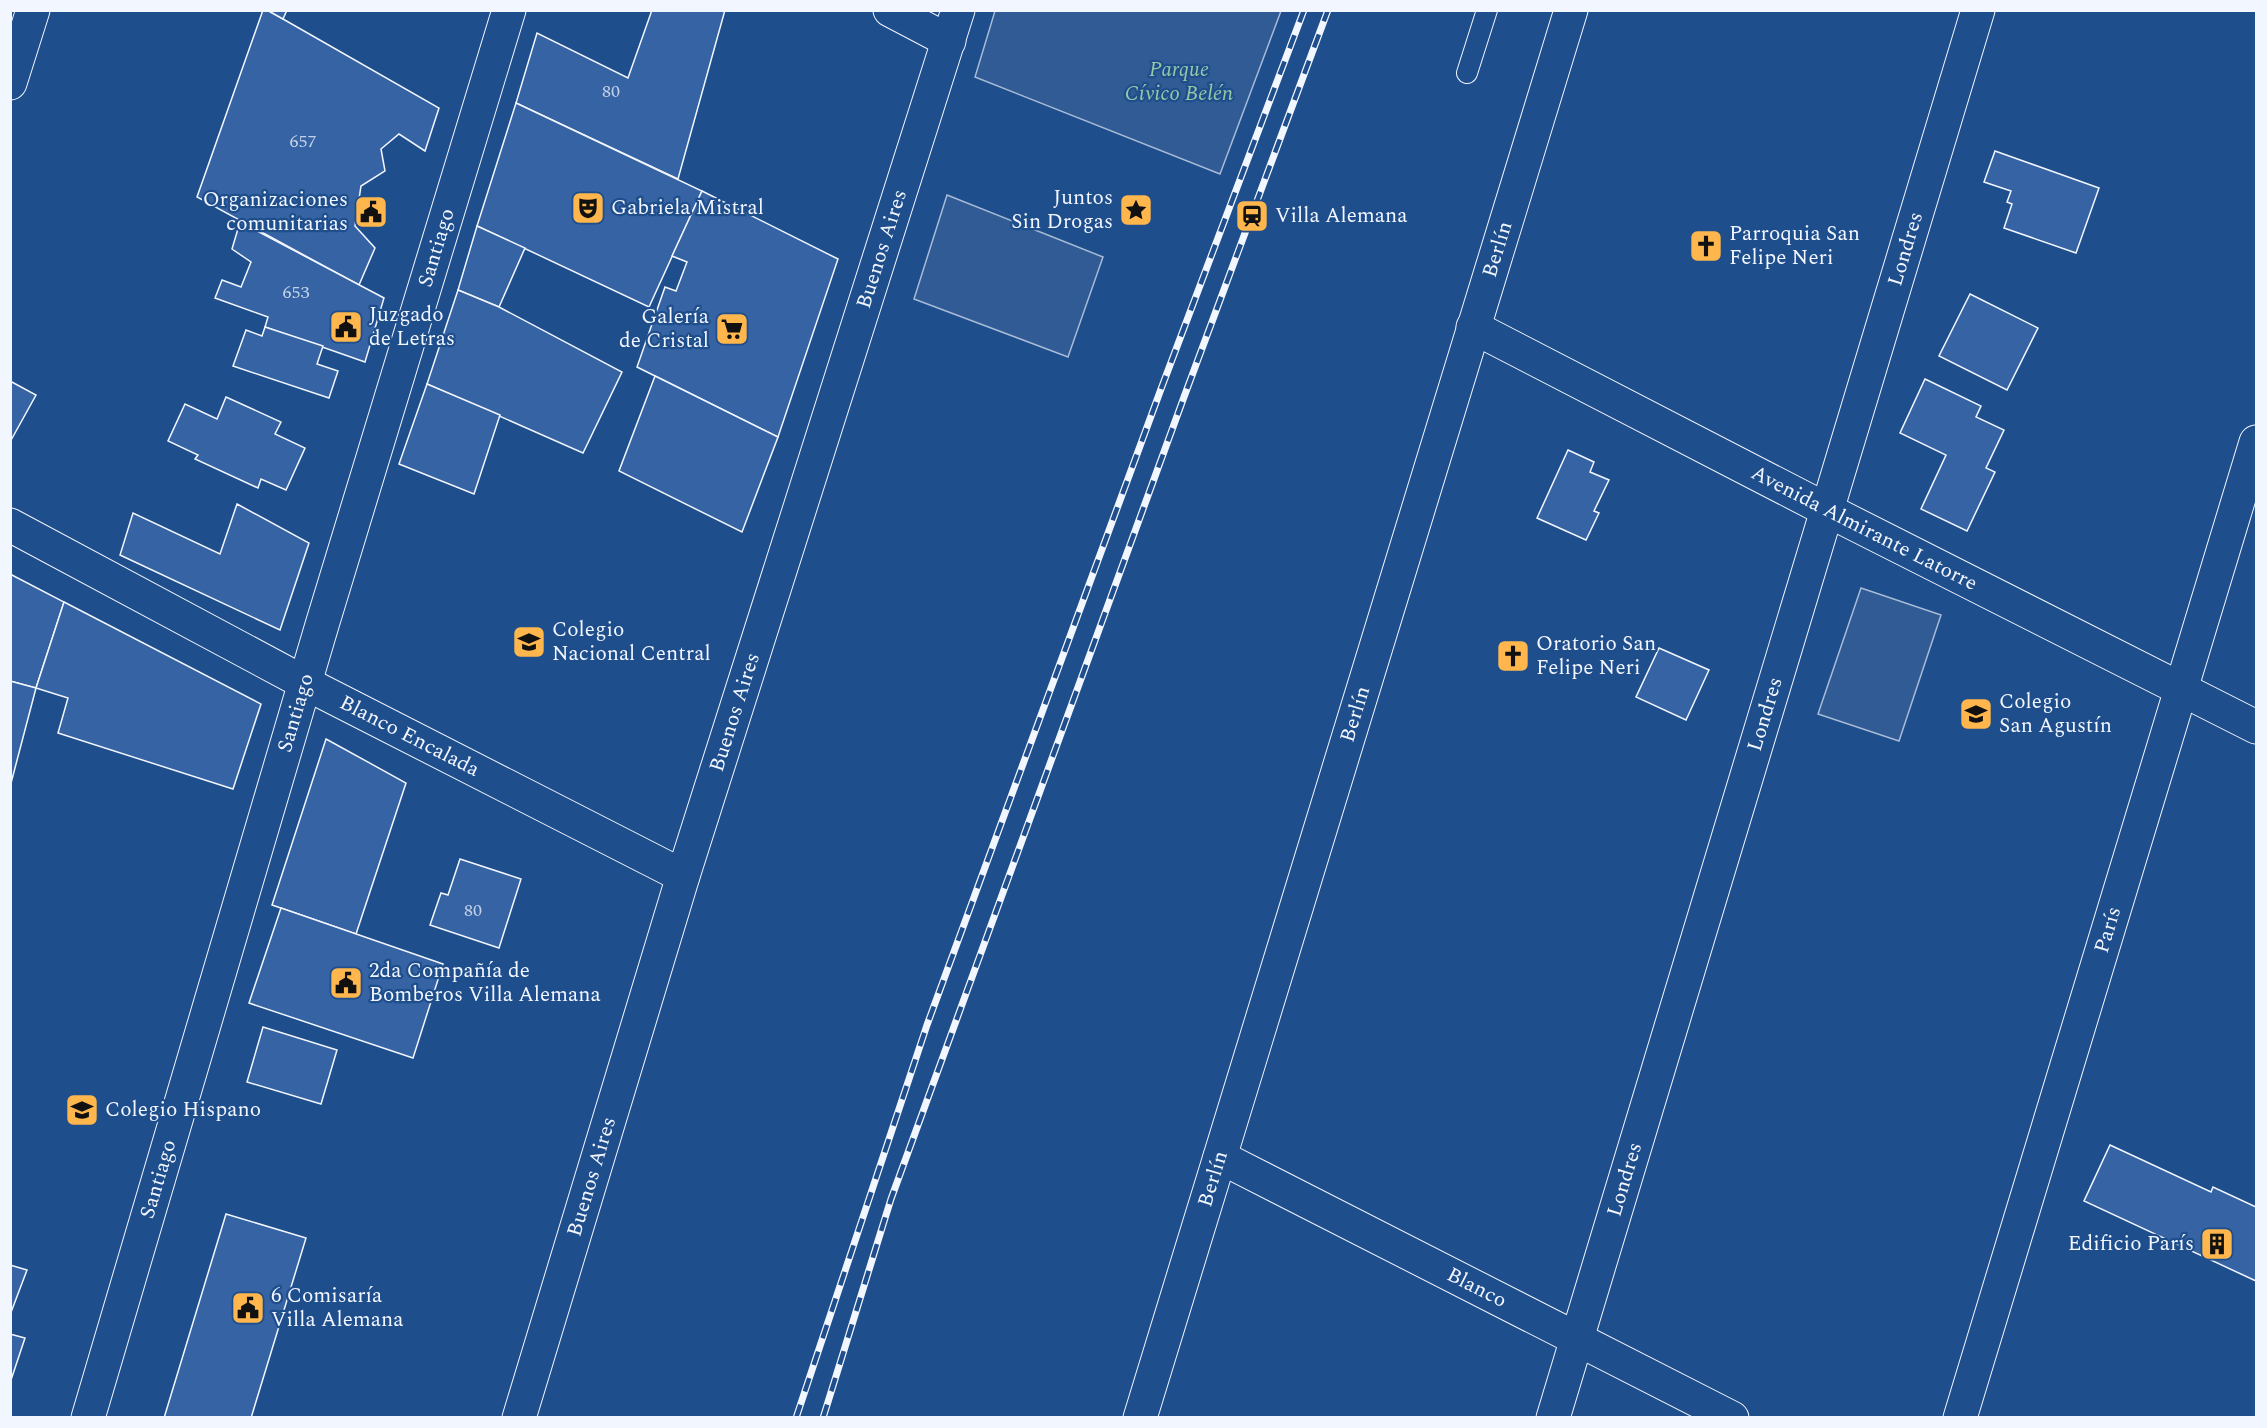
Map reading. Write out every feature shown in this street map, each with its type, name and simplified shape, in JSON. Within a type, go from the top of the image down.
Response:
[{"type":"street","points":[[10,82],[33,10]]},
{"type":"street","name":"Santiago","points":[[88,1418],[305,683],[509,10]]},
{"type":"street","points":[[890,10],[949,41]]},
{"type":"street","name":"Buenos Aires","points":[[519,1418],[683,876],[958,10]]},
{"type":"street","name":"Berlín","points":[[1140,1418],[1571,10]]},
{"type":"street","name":"Londres","points":[[1553,1418],[1978,10]]},
{"type":"street","name":"Avenida Almirante Latorre","points":[[1473,327],[1827,510],[2256,727]]},
{"type":"street","name":"París","points":[[1960,1418],[2256,442]]},
{"type":"street","name":"Blanco Encalada","points":[[10,525],[305,683],[683,876]]},
{"type":"street","name":"Blanco","points":[[1220,1157],[1732,1418]]},
{"type":"lane","points":[[1467,73],[1487,10]]},
{"type":"shaded area","name":"Parque Cívico Belén","points":[[995,10],[1281,11],[1220,174],[975,77]]},
{"type":"shaded area","points":[[947,195],[1103,257],[1068,357],[914,299]]},
{"type":"shaded area","points":[[1861,588],[1941,615],[1899,741],[1818,714]]},
{"type":"building","points":[[263,10],[267,10],[439,108],[425,151],[399,134],[381,149],[385,171],[361,186],[355,226],[375,248],[359,285],[197,197]]},
{"type":"building","points":[[267,10],[287,10],[283,19]]},
{"type":"building","points":[[652,10],[725,10],[678,179],[516,103],[537,33],[628,78]]},
{"type":"building","name":"Gabriela Mistral","points":[[516,103],[702,191],[649,307],[477,226]]},
{"type":"building","points":[[1995,151],[2099,188],[2076,253],[2004,228],[2012,204],[2007,202],[2011,191],[1984,182]]},
{"type":"building","name":"Galería de Cristal","points":[[702,191],[838,259],[778,437],[637,367],[665,287],[676,291],[687,262],[672,256]]},
{"type":"building","points":[[240,222],[384,298],[365,362],[265,327],[268,317],[215,298],[222,280],[241,287],[251,262],[232,249]]},
{"type":"building","points":[[477,226],[525,248],[499,307],[458,290]]},
{"type":"building","points":[[458,290],[499,307],[622,372],[583,453],[427,384]]},
{"type":"building","points":[[1970,294],[2038,328],[2007,390],[1939,356]]},
{"type":"building","points":[[265,327],[323,346],[317,364],[338,371],[329,398],[233,366],[246,330],[262,336]]},
{"type":"building","points":[[655,376],[778,437],[742,532],[619,471]]},
{"type":"building","points":[[1925,379],[1981,406],[1976,417],[2004,430],[1986,468],[1995,472],[1967,531],[1921,509],[1946,455],[1900,433]]},
{"type":"building","points":[[10,381],[36,395],[10,442]]},
{"type":"building","points":[[427,384],[500,415],[474,494],[399,464]]},
{"type":"building","points":[[226,397],[281,422],[275,434],[305,448],[286,490],[261,479],[258,488],[195,459],[198,455],[168,441],[185,404],[217,419]]},
{"type":"building","points":[[1568,450],[1594,462],[1590,472],[1609,480],[1594,511],[1599,513],[1586,540],[1537,518]]},
{"type":"building","points":[[237,504],[309,543],[280,630],[120,555],[133,513],[220,554]]},
{"type":"building","points":[[10,574],[64,602],[36,688],[10,681]]},
{"type":"building","points":[[64,602],[261,704],[233,789],[58,733],[68,698],[36,688]]},
{"type":"building","points":[[1659,648],[1709,670],[1686,720],[1636,697]]},
{"type":"building","points":[[10,681],[36,688],[10,787]]},
{"type":"building","points":[[326,739],[406,783],[356,934],[272,905]]},
{"type":"building","points":[[460,859],[521,879],[499,948],[430,925],[441,893],[448,895]]},
{"type":"building","name":"2da Compañía de Bomberos Villa Alemana","points":[[281,908],[443,964],[413,1058],[249,1003]]},
{"type":"building","points":[[263,1027],[337,1050],[321,1104],[247,1082]]},
{"type":"building","name":"Edificio París","points":[[2110,1145],[2211,1192],[2213,1187],[2256,1207],[2256,1281],[2084,1201]]},
{"type":"building","points":[[226,1214],[306,1238],[251,1418],[164,1418]]},
{"type":"building","points":[[10,1265],[27,1270],[10,1315]]},
{"type":"building","points":[[10,1334],[25,1338],[10,1383]]},
{"type":"railway","points":[[796,1418],[927,1025],[1161,389],[1304,10]]},
{"type":"railway","points":[[823,1418],[891,1199],[1328,10]]},
{"type":"place","name":"Gabriela Mistral","points":[[588,208]]},
{"type":"place","name":"Juntos Sin Drogas","points":[[1136,210]]},
{"type":"place","name":"Organizaciones comunitarias","points":[[371,212]]},
{"type":"place","name":"Villa Alemana","points":[[1252,216]]},
{"type":"place","name":"Parroquia San Felipe Neri","points":[[1706,246]]},
{"type":"place","name":"Juzgado de Letras","points":[[346,327]]},
{"type":"place","name":"Galería de Cristal","points":[[732,329]]},
{"type":"place","name":"Colegio Nacional Central","points":[[529,642]]},
{"type":"place","name":"Oratorio San Felipe Neri","points":[[1513,656]]},
{"type":"place","name":"Colegio San Agustín","points":[[1976,714]]},
{"type":"place","name":"2da Compañía de Bomberos Villa Alemana","points":[[346,983]]},
{"type":"place","name":"Colegio Hispano","points":[[82,1110]]},
{"type":"place","name":"Edificio París","points":[[2217,1244]]},
{"type":"place","name":"6 Comisaría Villa Alemana","points":[[248,1308]]}]
